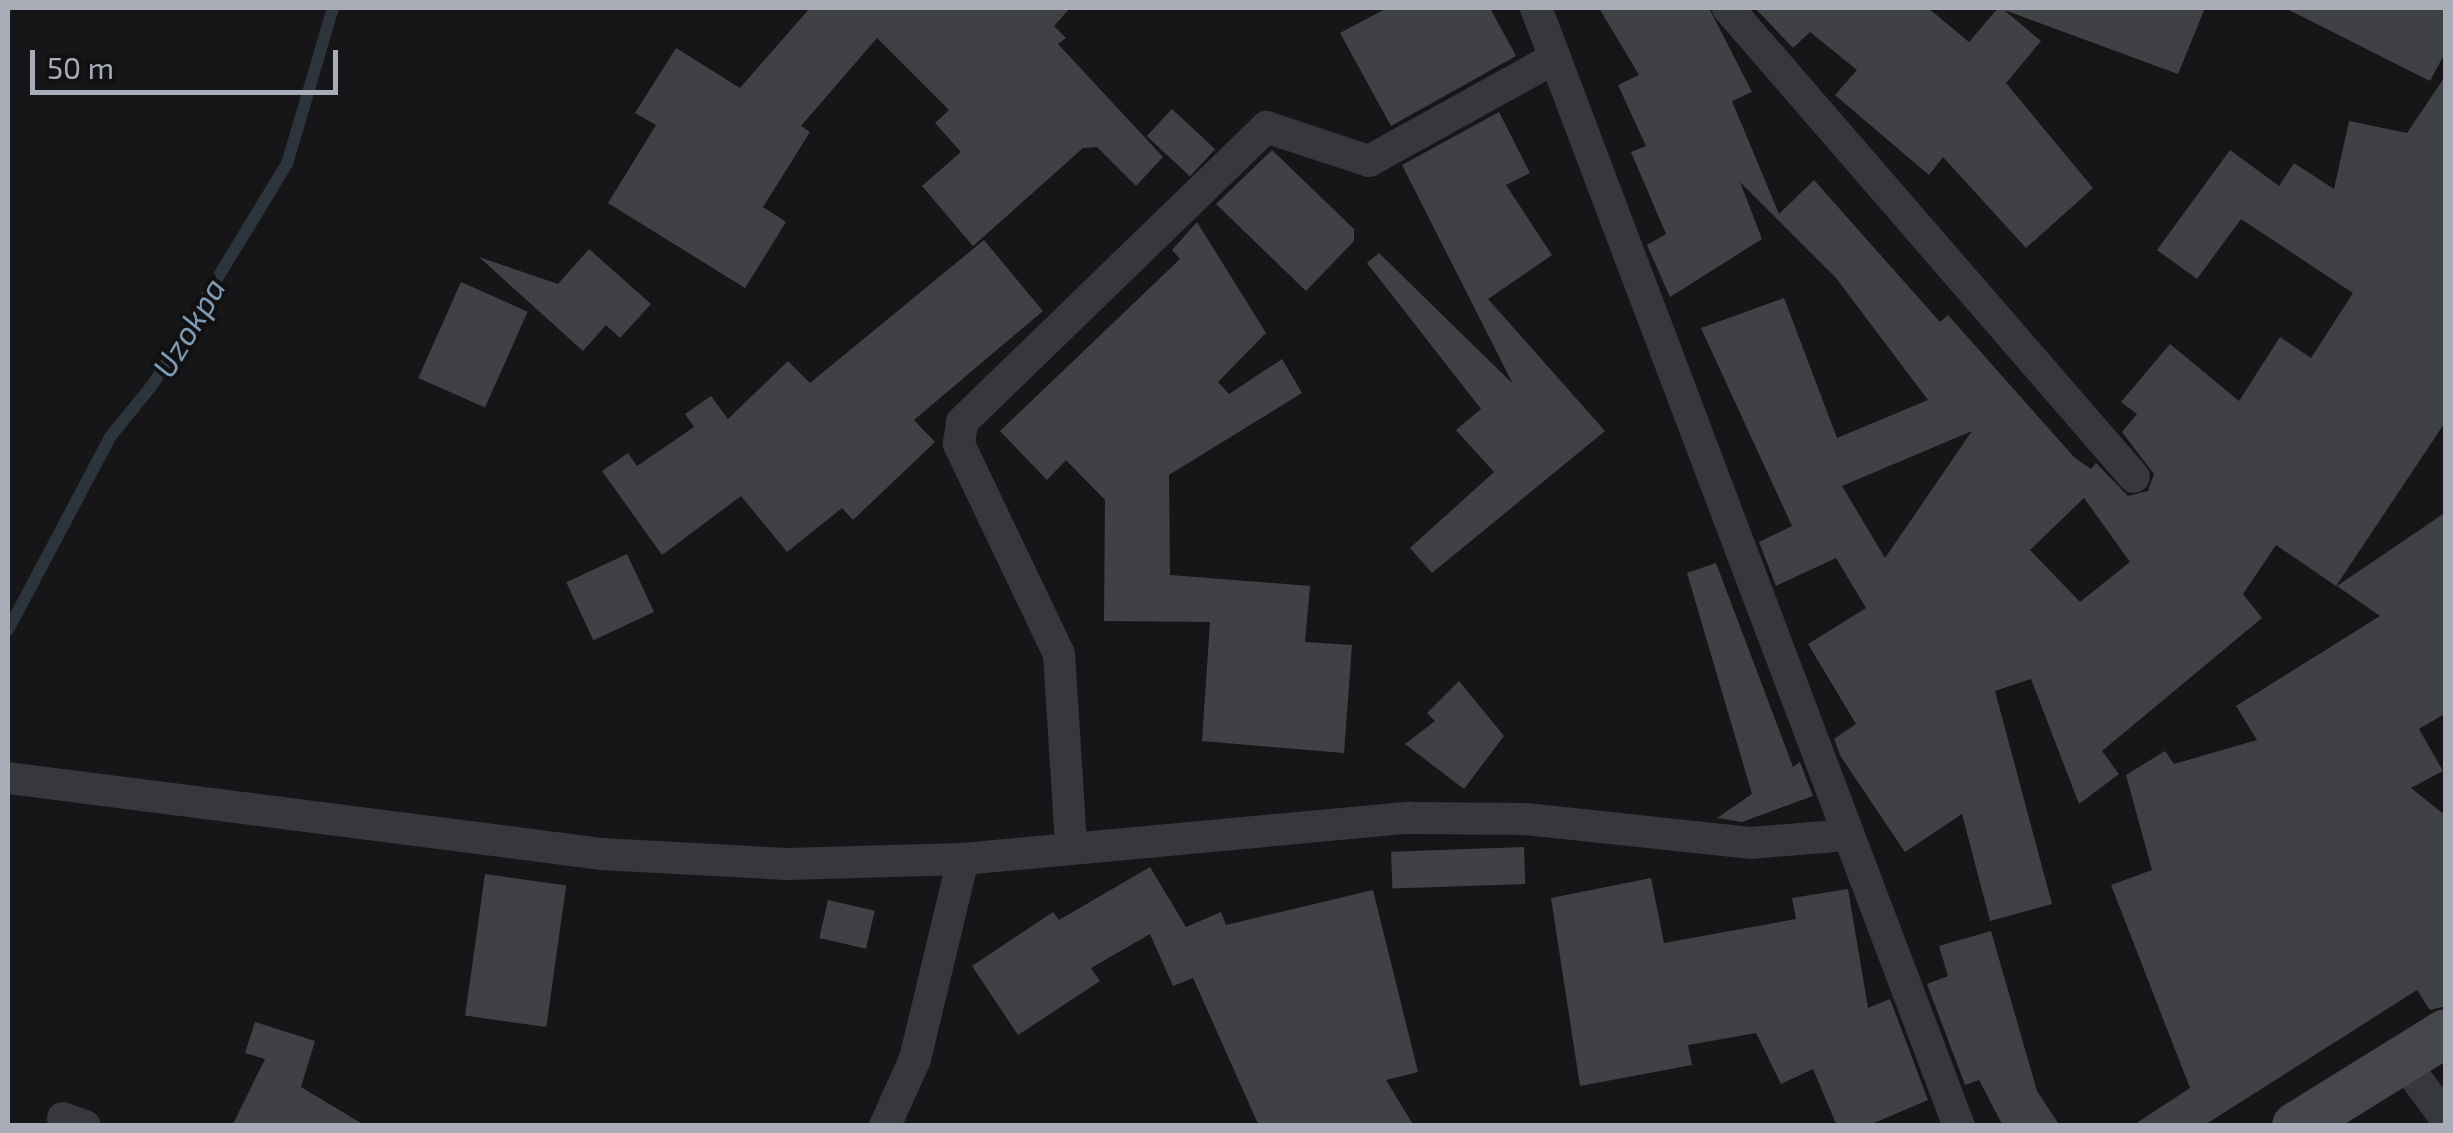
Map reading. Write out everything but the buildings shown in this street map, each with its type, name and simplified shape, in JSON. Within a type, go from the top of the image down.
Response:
[{"type":"street","points":[[1536,8],[1960,1126]]},
{"type":"street","points":[[1728,8],[2134,477]]},
{"type":"street","points":[[1071,844],[1059,654],[959,444],[962,422],[1266,127],[1369,160],[1554,58]]},
{"type":"street","points":[[8,778],[602,854],[786,864],[964,859],[1071,844],[1409,818],[1526,819],[1750,844],[1848,835]]},
{"type":"street","points":[[886,1126],[915,1059],[964,859]]},
{"type":"street","points":[[2296,1126],[2446,1033]]},
{"type":"street","points":[[2401,1058],[2446,1120]]},
{"type":"waterway","name":"Uzokpa","points":[[8,630],[110,437],[153,384],[287,164],[333,8]]}]
